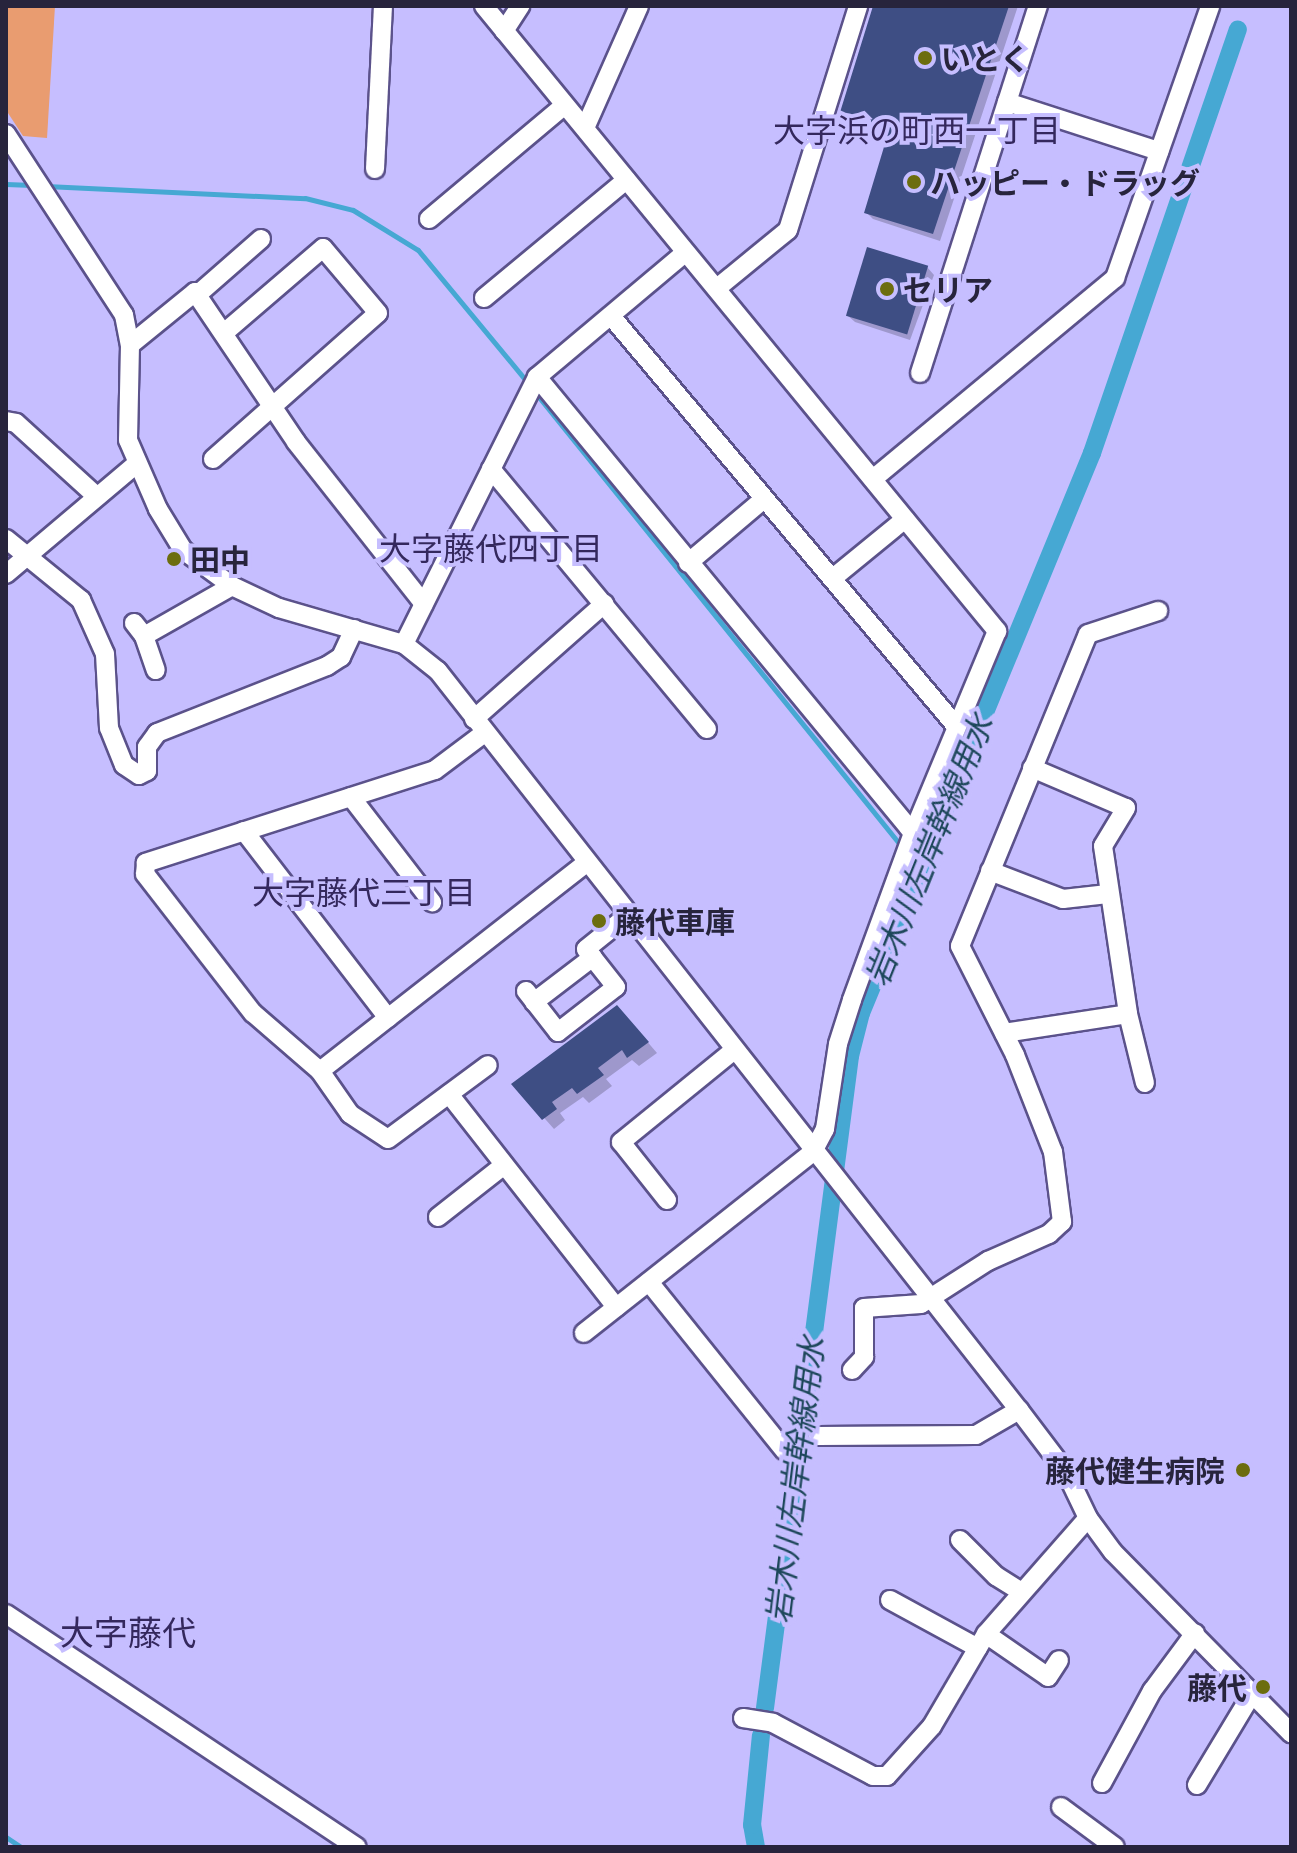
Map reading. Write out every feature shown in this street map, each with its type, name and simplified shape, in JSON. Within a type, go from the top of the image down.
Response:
[{"type":"street","points":[[375,169],[383,6]]},
{"type":"street","points":[[484,6],[997,631],[913,833],[847,1015],[825,1129],[813,1152],[584,1333]]},
{"type":"street","points":[[504,31],[520,6]]},
{"type":"street","points":[[585,128],[639,6]]},
{"type":"street","points":[[722,284],[788,230],[858,6]]},
{"type":"street","points":[[920,373],[1038,6]]},
{"type":"street","points":[[873,479],[1115,278],[1210,6]]},
{"type":"street","points":[[1007,102],[1159,151]]},
{"type":"street","points":[[429,219],[565,105]]},
{"type":"street","points":[[6,134],[110,289],[124,315],[130,345],[126,413],[136,464],[183,550],[232,586],[279,608],[404,644],[438,671],[733,1051],[1019,1410],[1066,1472],[1088,1518],[1113,1552],[1291,1733]]},
{"type":"street","points":[[484,298],[626,180]]},
{"type":"street","points":[[130,345],[197,295],[261,239]]},
{"type":"street","points":[[213,459],[378,313],[323,248],[226,331]]},
{"type":"street","points":[[404,644],[533,385],[685,253]]},
{"type":"street","points":[[197,295],[226,331],[296,442],[424,604]]},
{"type":"street","points":[[611,316],[956,726]]},
{"type":"street","points":[[533,385],[688,563],[913,833]]},
{"type":"street","points":[[6,421],[16,423],[95,495]]},
{"type":"street","points":[[6,574],[95,495],[136,464]]},
{"type":"street","points":[[491,469],[707,729]]},
{"type":"street","points":[[688,563],[764,499]]},
{"type":"street","points":[[833,578],[905,519]]},
{"type":"street","points":[[6,539],[81,600],[105,654],[109,728],[124,765],[139,775],[147,771],[147,747],[157,733],[327,666],[341,657],[354,629]]},
{"type":"street","points":[[156,670],[139,630],[232,586]]},
{"type":"street","points":[[488,1065],[388,1139],[350,1114],[320,1071],[253,1013],[145,874],[146,863],[435,770],[604,604]]},
{"type":"street","points":[[852,1370],[864,1357],[864,1308],[921,1304],[988,1261],[1049,1234],[1062,1222],[1053,1152],[1004,1033],[960,946],[1088,634],[1158,611]]},
{"type":"street","points":[[1032,768],[1126,808],[1103,846],[1128,1014],[1145,1083]]},
{"type":"street","points":[[351,797],[432,902]]},
{"type":"street","points":[[244,831],[388,1018]]},
{"type":"street","points":[[320,1071],[586,863]]},
{"type":"street","points":[[990,871],[1063,899],[1108,894]]},
{"type":"street","points":[[593,957],[530,996],[558,1032],[616,987],[593,957],[586,949],[627,916]]},
{"type":"street","points":[[1004,1033],[1128,1014]]},
{"type":"street","points":[[667,1200],[621,1142],[733,1051]]},
{"type":"street","points":[[449,1094],[616,1307]]},
{"type":"street","points":[[443,1206],[504,1165]]},
{"type":"street","points":[[649,1282],[784,1450]]},
{"type":"street","points":[[818,1436],[976,1435],[1019,1410]]},
{"type":"street","points":[[743,1718],[773,1723],[873,1776],[887,1776],[932,1726],[982,1641],[1020,1591],[1088,1518]]},
{"type":"street","points":[[960,1540],[996,1576],[1020,1591]]},
{"type":"street","points":[[890,1600],[982,1641],[1048,1677],[1059,1660]]},
{"type":"street","points":[[6,1614],[357,1847]]},
{"type":"street","points":[[1102,1783],[1152,1691],[1195,1633]]},
{"type":"street","points":[[1197,1785],[1253,1692]]},
{"type":"street","points":[[1061,1807],[1115,1847]]},
{"type":"shaded area","points":[[6,6],[55,6],[47,138],[23,136],[6,110]]},
{"type":"building","name":"いとく","points":[[873,6],[1009,6],[933,234],[864,213],[887,137],[837,122]]},
{"type":"building","name":"セリア","points":[[867,247],[928,266],[907,335],[846,316]]},
{"type":"building","points":[[617,1005],[649,1042],[627,1058],[622,1050],[598,1068],[604,1075],[577,1094],[572,1088],[552,1102],[557,1109],[542,1120],[511,1084]]},
{"type":"waterway","name":"岩木川左岸幹線用水","points":[[765,1708],[850,1056],[861,1013],[1092,453],[1238,29]]},
{"type":"waterway","points":[[6,184],[32,185]]},
{"type":"waterway","points":[[46,186],[305,198],[353,210],[418,250],[528,383]]},
{"type":"waterway","points":[[534,391],[902,847]]},
{"type":"waterway","name":"岩木川左岸幹線用水","points":[[756,1847],[752,1825],[761,1735]]},
{"type":"waterway","points":[[6,1837],[21,1847]]},
{"type":"place","name":"いとく","points":[[925,58]]},
{"type":"place","name":"ハッピー・ドラッグ","points":[[914,182]]},
{"type":"place","name":"セリア","points":[[887,289]]},
{"type":"place","name":"田中","points":[[174,559]]},
{"type":"place","name":"藤代車庫","points":[[599,921]]},
{"type":"place","name":"藤代健生病院","points":[[1243,1470]]},
{"type":"place","name":"藤代","points":[[1263,1687]]},
{"type":"district","name":"大字浜の町西一丁目","points":[[917,129]]},
{"type":"district","name":"大字藤代四丁目","points":[[491,547]]},
{"type":"district","name":"大字藤代三丁目","points":[[364,891]]},
{"type":"district","name":"大字藤代","points":[[128,1632]]}]
